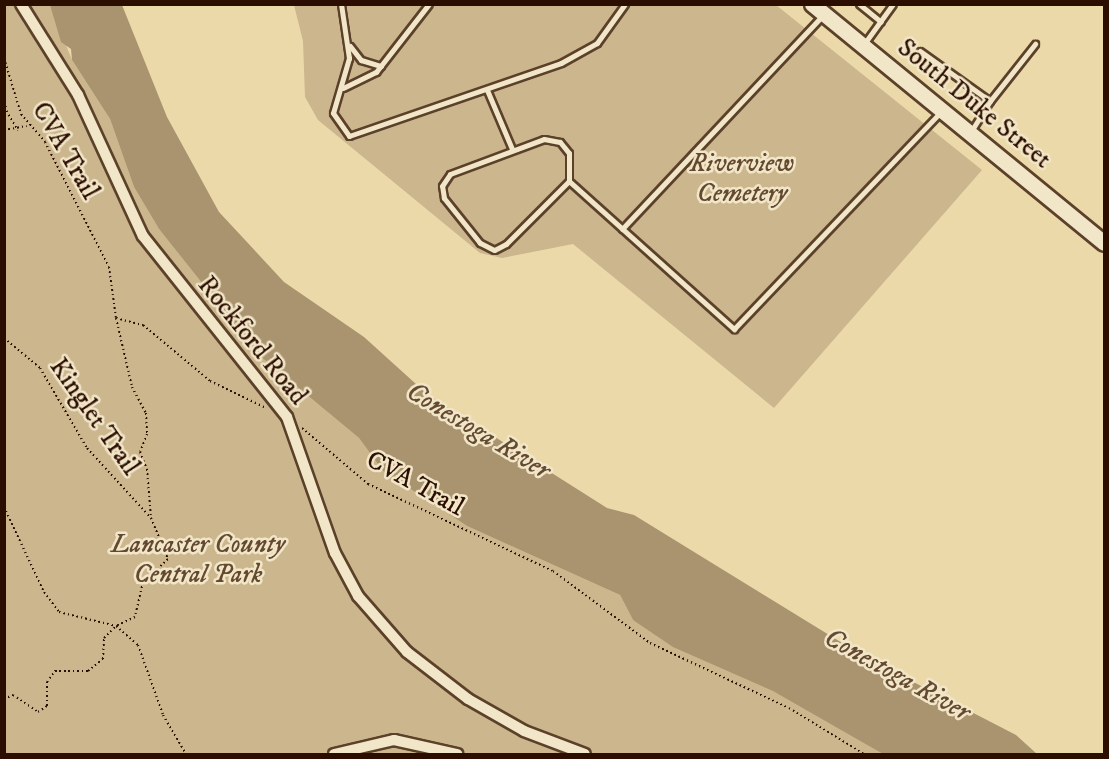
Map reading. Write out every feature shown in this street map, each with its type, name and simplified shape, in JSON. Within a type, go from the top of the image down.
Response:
[{"type":"main road","name":"South Duke Street","points":[[818,9],[1104,243]]},
{"type":"street","name":"Rockford Road","points":[[21,4],[78,95],[143,236],[287,417],[334,553],[358,596],[390,635],[443,682],[492,714],[585,754]]},
{"type":"street","points":[[334,754],[394,740],[457,754]]},
{"type":"lane","points":[[341,4],[350,44],[343,88],[333,113],[349,136],[487,90],[597,43],[625,4]]},
{"type":"lane","points":[[343,88],[381,66],[429,4]]},
{"type":"lane","points":[[859,4],[880,22]]},
{"type":"lane","points":[[863,45],[893,4]]},
{"type":"lane","points":[[622,229],[818,9]]},
{"type":"lane","points":[[350,44],[361,60],[381,66]]},
{"type":"lane","points":[[971,132],[990,101],[1035,44]]},
{"type":"lane","points":[[920,51],[990,101]]},
{"type":"lane","points":[[487,90],[513,149]]},
{"type":"lane","points":[[569,181],[734,329],[943,109]]},
{"type":"lane","points":[[544,139],[560,142],[569,153],[569,181],[506,244],[494,250],[480,243],[444,198],[442,186],[450,174],[544,139]]},
{"type":"path","name":"CVA Trail","points":[[4,58],[27,126],[45,142],[109,267],[116,318],[132,387],[146,413],[147,435],[140,452],[147,470],[151,518]]},
{"type":"path","points":[[4,102],[18,130]]},
{"type":"path","points":[[4,107],[9,112]]},
{"type":"path","points":[[4,130],[18,130],[27,126]]},
{"type":"path","points":[[116,318],[143,325],[210,381],[269,409]]},
{"type":"path","name":"Kinglet Trail","points":[[4,338],[40,368],[87,448],[151,518]]},
{"type":"path","name":"CVA Trail","points":[[287,417],[368,484],[553,571],[650,643],[789,708],[864,754]]},
{"type":"path","points":[[4,507],[44,592],[60,612],[116,626],[138,645],[163,716],[186,754]]},
{"type":"path","points":[[4,699],[13,695],[38,712],[47,706],[47,682],[55,671],[88,671],[103,659],[104,638],[116,626],[135,617],[143,582],[168,559],[151,518]]},
{"type":"green space","name":"Lancaster County Central Park","points":[[4,5],[50,5],[72,60],[110,119],[134,187],[159,229],[260,356],[359,438],[383,471],[467,526],[620,595],[633,620],[801,705],[883,754],[5,754]]},
{"type":"green space","name":"Riverview Cemetery","points":[[294,5],[776,5],[982,170],[774,408],[573,244],[502,258],[480,253],[318,120],[305,97],[303,41]]},
{"type":"water","name":"Conestoga River","points":[[50,5],[122,5],[167,117],[219,212],[284,282],[364,337],[427,394],[607,508],[634,515],[865,657],[1016,735],[1037,754],[883,754],[773,691],[673,647],[633,620],[620,595],[467,526],[383,471],[359,438],[260,356],[159,229],[134,187],[110,119],[72,60],[71,49],[61,42]]}]
